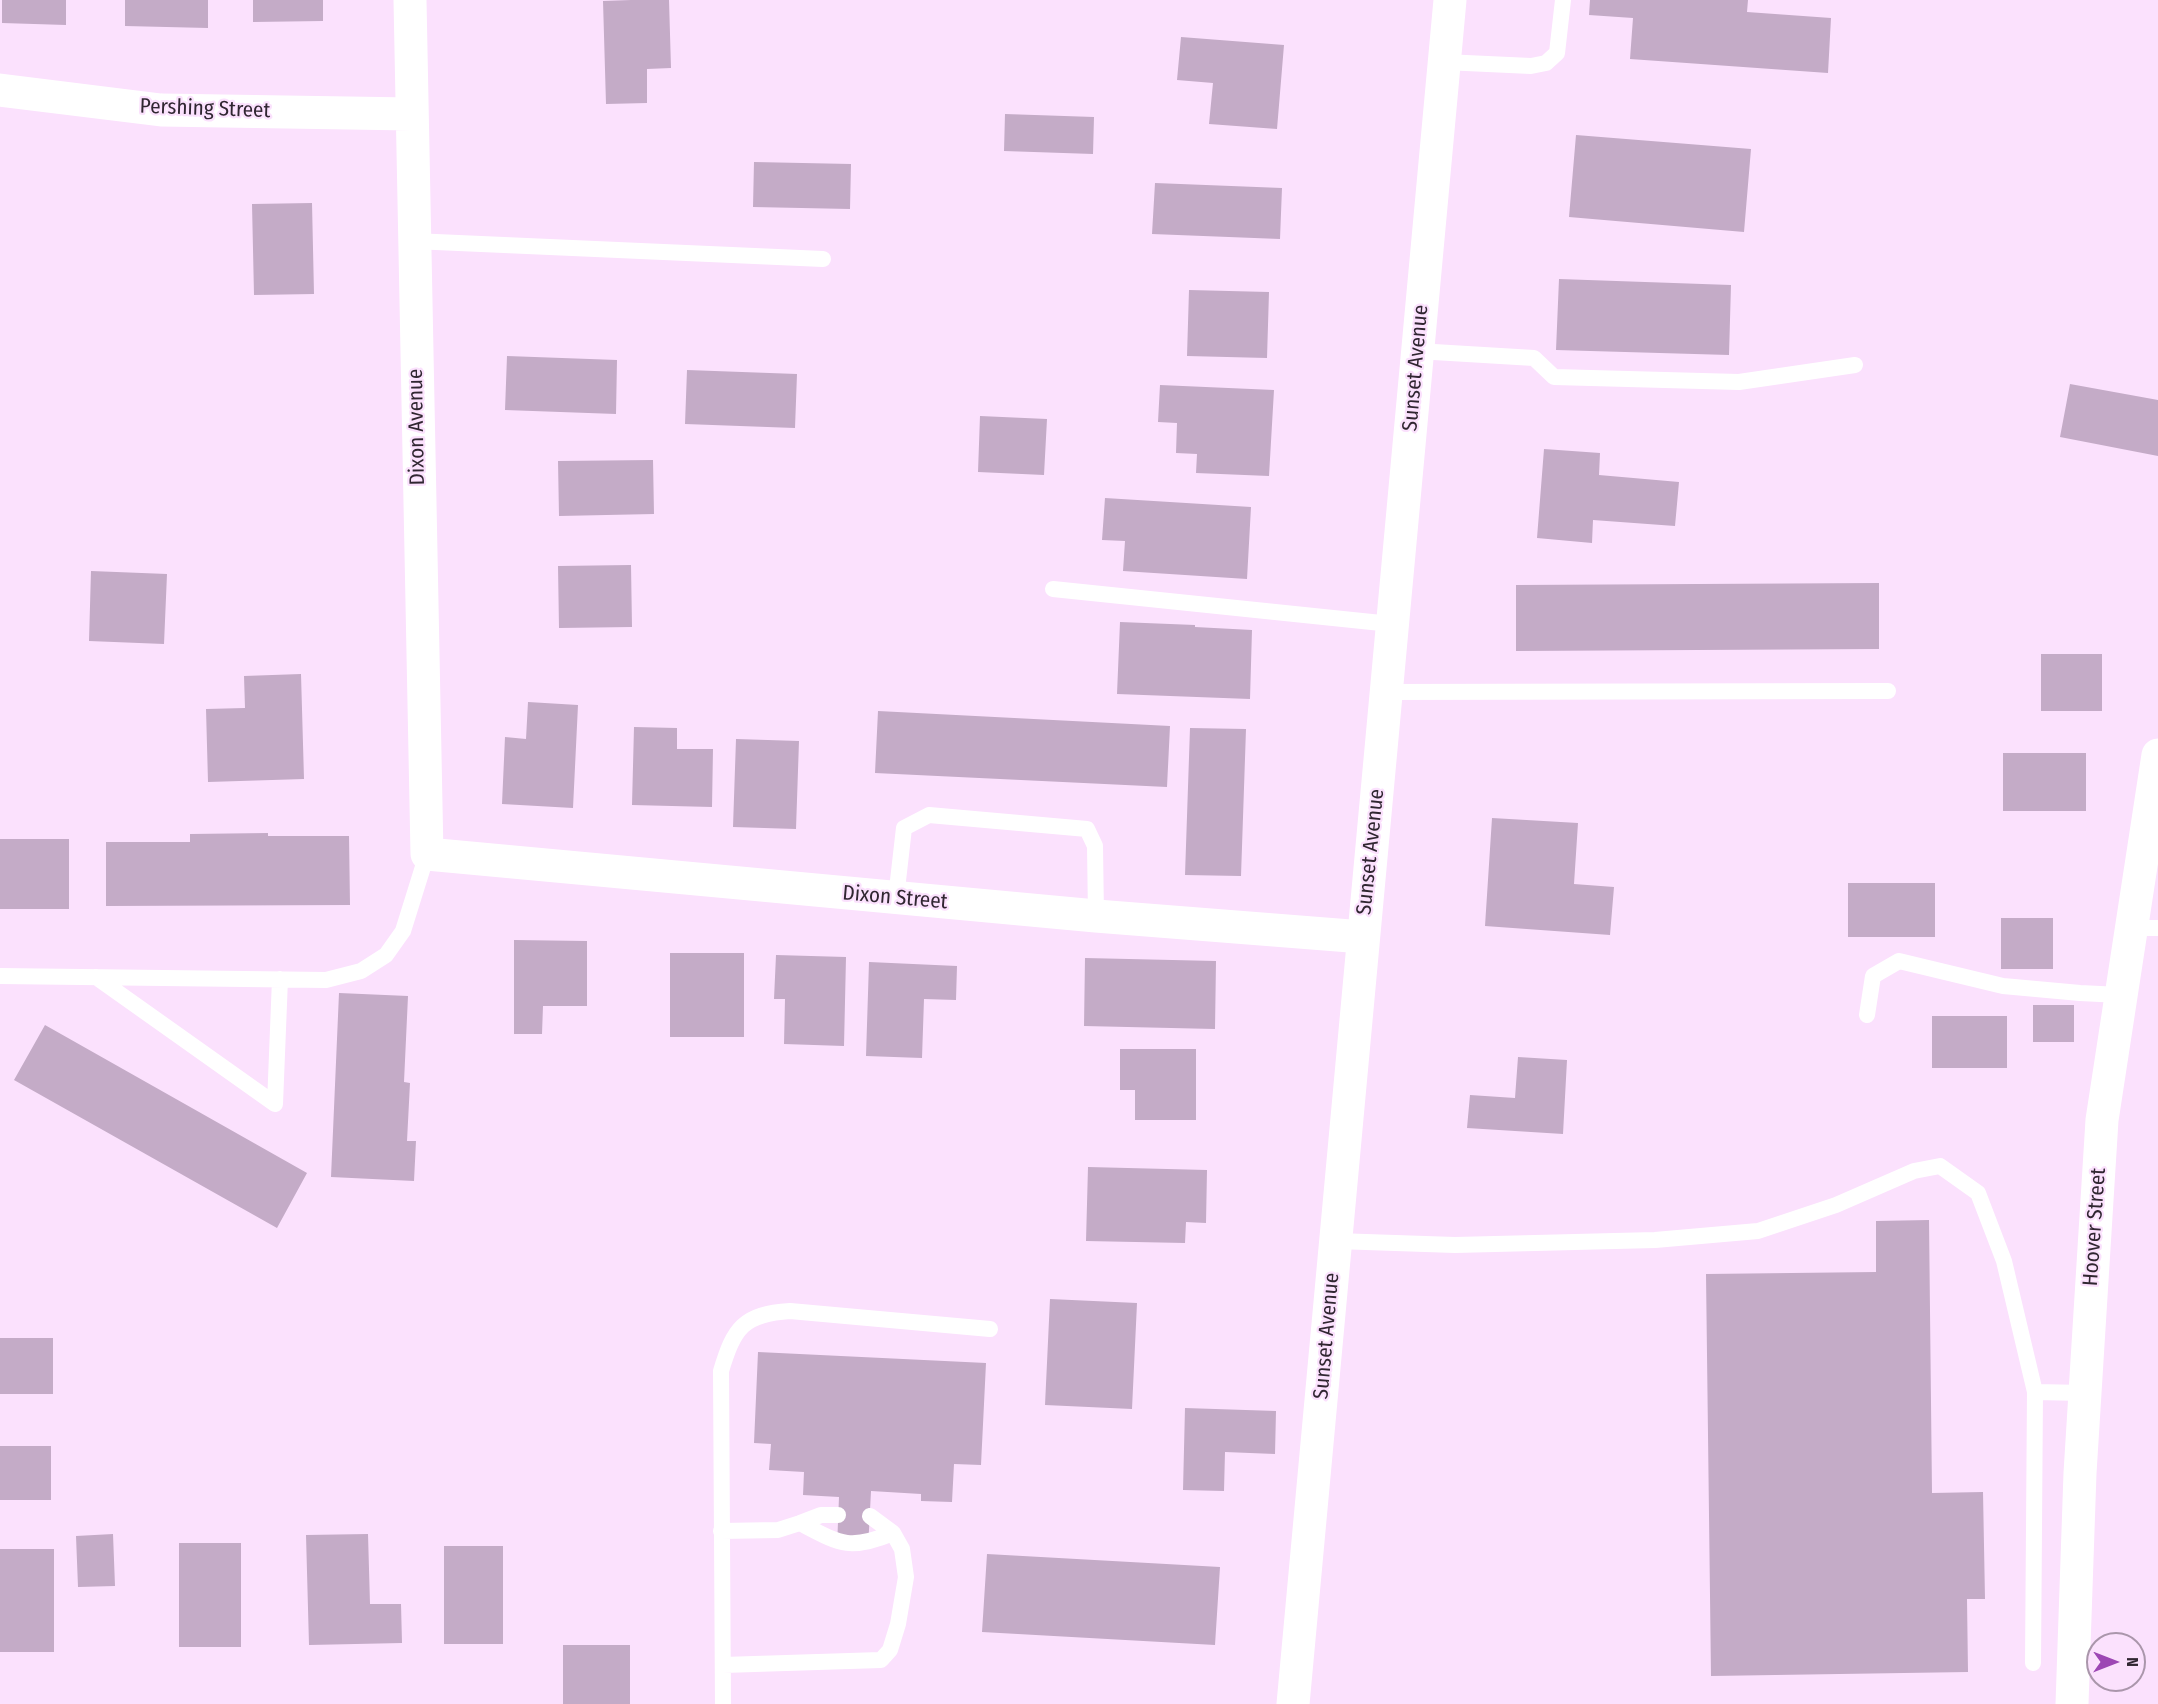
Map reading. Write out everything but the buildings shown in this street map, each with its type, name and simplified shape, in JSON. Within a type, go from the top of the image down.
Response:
[{"type":"street","name":"Dixon Avenue","points":[[410,0],[427,854]]},
{"type":"street","name":"Sunset Avenue","points":[[1293,1704],[1450,0]]},
{"type":"street","name":"Pershing Street","points":[[0,90],[161,110],[411,114]]},
{"type":"street","name":"Hoover Street","points":[[2072,1704],[2080,1473],[2102,1120],[2120,995],[2145,928],[2158,754]]},
{"type":"street","name":"Dixon Street","points":[[427,854],[1096,916],[1363,937]]},
{"type":"lane","points":[[1444,62],[1531,66],[1546,63],[1557,53],[1563,0]]},
{"type":"lane","points":[[413,241],[823,259]]},
{"type":"lane","points":[[1418,351],[1534,358],[1554,377],[1739,382],[1855,365]]},
{"type":"lane","points":[[1053,589],[1391,624]]},
{"type":"lane","points":[[1386,692],[1887,691]]},
{"type":"lane","points":[[896,898],[904,828],[929,815],[1087,829],[1095,846],[1096,916]]},
{"type":"lane","points":[[0,976],[326,980],[361,971],[386,955],[403,932],[427,854]]},
{"type":"lane","points":[[1867,1015],[1873,976],[1899,961],[2003,986],[2120,995]]},
{"type":"lane","points":[[96,977],[275,1104],[280,979]]},
{"type":"lane","points":[[1336,1241],[1455,1245],[1655,1240],[1758,1231],[1836,1205],[1914,1171],[1940,1166],[1978,1193],[2004,1261],[2035,1392],[2033,1663]]},
{"type":"lane","points":[[723,1704],[721,1371],[729,1344],[738,1329],[754,1317],[773,1312],[790,1311],[990,1329]]},
{"type":"lane","points":[[2035,1392],[2085,1393]]},
{"type":"lane","points":[[721,1531],[778,1530],[821,1515],[838,1515]]},
{"type":"lane","points":[[723,1665],[881,1660],[890,1650],[898,1624],[906,1577],[902,1549],[892,1533],[870,1516]]},
{"type":"lane","points":[[800,1523],[837,1542],[868,1543],[892,1533]]}]
